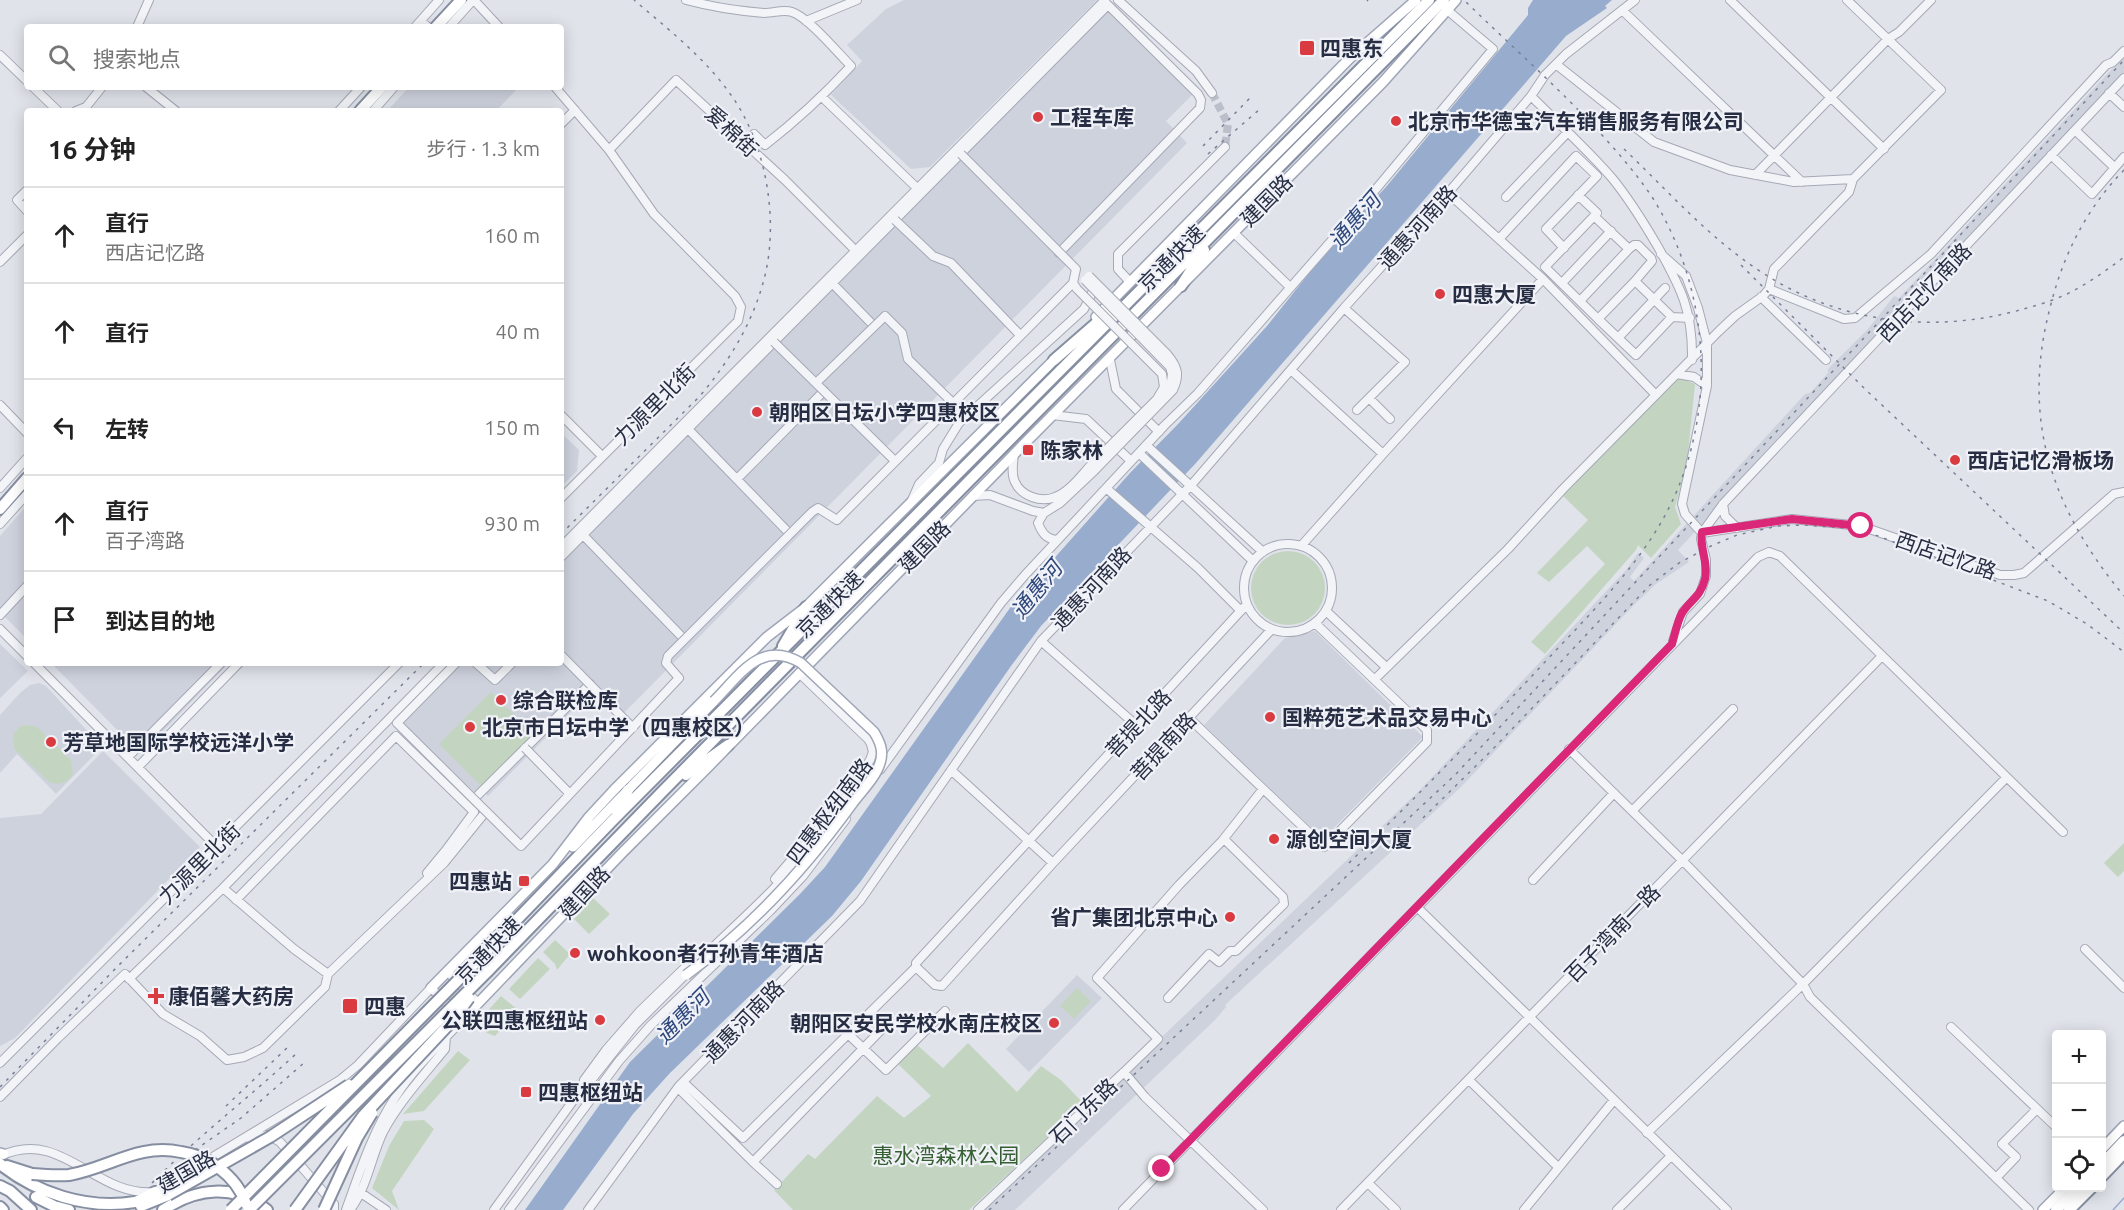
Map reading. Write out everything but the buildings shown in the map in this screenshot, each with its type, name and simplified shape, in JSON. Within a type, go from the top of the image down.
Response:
[{"type":"highway","points":[[426,24],[452,0]]},
{"type":"highway","points":[[439,24],[461,0]]},
{"type":"highway","name":"京通快速","points":[[231,1210],[613,820],[1429,0]]},
{"type":"highway","name":"京通快速","points":[[248,1210],[488,971],[1215,232],[1445,5]]},
{"type":"highway","points":[[355,108],[370,90]]},
{"type":"highway","points":[[363,108],[379,90]]},
{"type":"highway","points":[[1181,286],[1215,232]]},
{"type":"highway","points":[[1054,360],[1167,262]]},
{"type":"highway","points":[[0,501],[24,474]]},
{"type":"highway","points":[[0,509],[24,481]]},
{"type":"highway","points":[[774,660],[806,607]]},
{"type":"highway","points":[[662,792],[728,745]]},
{"type":"highway","points":[[613,820],[628,789]]},
{"type":"highway","points":[[295,1210],[363,1116],[453,1020],[488,971]]},
{"type":"highway","points":[[146,1210],[270,1137],[367,1073]]},
{"type":"highway","points":[[324,1210],[357,1138],[392,1083]]},
{"type":"highway","points":[[2106,1160],[2124,1141]]},
{"type":"highway","points":[[1,1157],[32,1174],[51,1176],[70,1174],[149,1150],[170,1149],[201,1156],[214,1164],[237,1185],[248,1210]]},
{"type":"highway","points":[[2106,1172],[2124,1153]]},
{"type":"highway","points":[[1,1157],[13,1174],[51,1196],[90,1206],[114,1207],[135,1202],[155,1192]]},
{"type":"highway","points":[[0,1171],[34,1196],[54,1206],[69,1210]]},
{"type":"highway","points":[[0,1186],[23,1210]]},
{"type":"highway","points":[[0,1186],[10,1191],[31,1210]]},
{"type":"highway","points":[[164,1210],[177,1201],[197,1193],[213,1191],[230,1192],[247,1198],[267,1210]]},
{"type":"highway","points":[[2056,1210],[2074,1192]]},
{"type":"highway","points":[[2069,1210],[2087,1192]]},
{"type":"highway","points":[[131,1210],[168,1195]]},
{"type":"main road","name":"建国路","points":[[431,988],[553,864],[589,817],[622,782],[767,637],[806,607],[910,504],[1350,58],[1416,0]]},
{"type":"main road","name":"建国路","points":[[463,1019],[623,852],[1052,415],[1110,360],[1383,82],[1445,5],[1456,0]]},
{"type":"main road","points":[[553,864],[564,856],[753,662],[762,656],[789,656],[801,663],[874,732],[880,742],[882,754],[880,765],[828,838],[796,877],[731,939],[686,975]]},
{"type":"main road","points":[[2106,1145],[2124,1126]]},
{"type":"main road","points":[[2106,1180],[2124,1160]]},
{"type":"main road","points":[[2043,1210],[2061,1192]]},
{"type":"main road","points":[[2076,1210],[2094,1192]]},
{"type":"street","points":[[138,24],[149,0]]},
{"type":"street","points":[[425,24],[439,0]]},
{"type":"street","points":[[451,24],[473,0],[496,24]]},
{"type":"street","points":[[686,0],[712,7],[768,13],[783,10],[794,12],[851,66],[822,97],[765,145],[754,134]]},
{"type":"street","points":[[806,21],[857,0]]},
{"type":"street","points":[[564,544],[1105,0]]},
{"type":"street","points":[[1118,0],[1196,71],[1212,93]]},
{"type":"street","name":"通惠河南路","points":[[588,1210],[681,1085],[860,901],[1041,641],[1191,486],[1344,308],[1448,193],[1531,96],[1545,75],[1566,54],[1635,0]]},
{"type":"street","points":[[1730,0],[1884,149]]},
{"type":"street","points":[[1375,679],[1508,549],[1563,489],[1707,343],[1735,316],[1769,289],[1774,269],[1849,192],[1852,179],[1941,90],[1847,0]]},
{"type":"street","points":[[1755,175],[1888,39],[1899,32],[1931,0]]},
{"type":"street","points":[[564,554],[1107,5],[1189,86],[1201,100],[1200,108],[1059,253]]},
{"type":"street","points":[[509,1210],[619,1060],[651,1025],[770,911],[803,876],[1001,603],[1146,445],[1198,393],[1361,207],[1493,49],[1445,5]]},
{"type":"street","points":[[1622,10],[1802,182]]},
{"type":"street","points":[[1769,289],[1844,320],[1855,318],[1931,254],[2106,65],[2114,62],[2124,51]]},
{"type":"street","points":[[0,55],[24,78]]},
{"type":"street","points":[[1557,65],[1654,142],[1730,170],[1755,175],[1802,182],[1852,179]]},
{"type":"street","name":"西店记忆南路","points":[[1702,532],[1723,504],[2124,78]]},
{"type":"street","name":"爱棉街","points":[[609,150],[676,80],[785,180],[855,250]]},
{"type":"street","points":[[36,90],[55,108]]},
{"type":"street","points":[[86,108],[100,90]]},
{"type":"street","points":[[150,90],[172,108]]},
{"type":"street","points":[[342,108],[358,90]]},
{"type":"street","points":[[376,108],[391,90]]},
{"type":"street","points":[[558,90],[609,150]]},
{"type":"street","points":[[2109,93],[2124,107]]},
{"type":"street","points":[[1531,96],[1611,178],[1637,211],[1677,281],[1687,306],[1693,334],[1692,360]]},
{"type":"street","points":[[822,97],[917,188]]},
{"type":"street","points":[[564,121],[575,110]]},
{"type":"street","points":[[2075,130],[2114,167]]},
{"type":"street","points":[[1506,196],[1567,133]]},
{"type":"street","points":[[1130,282],[1118,269],[1118,254],[1225,147]]},
{"type":"street","name":"力源里北街","points":[[564,495],[738,321],[741,307],[735,296],[654,214],[609,150]]},
{"type":"street","points":[[961,154],[1076,269],[1081,282],[1159,369],[1164,387]]},
{"type":"street","points":[[2050,155],[2092,194],[2124,157]]},
{"type":"street","points":[[1499,239],[1576,156],[1597,176],[1545,229],[1564,248]]},
{"type":"street","points":[[24,193],[17,200],[24,208]]},
{"type":"street","points":[[1448,193],[1544,279],[1656,395]]},
{"type":"street","points":[[1578,195],[1597,213],[1545,267],[1636,356],[1672,318]]},
{"type":"street","points":[[1594,216],[1629,249]]},
{"type":"street","points":[[895,220],[933,256],[951,263],[1020,335]]},
{"type":"street","points":[[1562,283],[1611,231]]},
{"type":"street","points":[[1234,233],[1290,287]]},
{"type":"street","points":[[0,262],[24,238]]},
{"type":"street","points":[[1580,301],[1634,244],[1652,258],[1635,281],[1598,319]]},
{"type":"street","points":[[1662,254],[1686,276],[1698,308],[1707,343],[1707,386],[1682,504],[1685,514],[1702,532],[1706,576],[1700,594],[1683,612],[1672,644]]},
{"type":"street","points":[[453,666],[397,723],[521,846],[680,678],[666,663],[668,656],[684,639],[812,512],[818,508],[837,520],[1020,335],[1081,282],[1084,271],[1076,269]]},
{"type":"street","points":[[1302,545],[1544,279]]},
{"type":"street","points":[[1635,281],[1672,318],[1690,318]]},
{"type":"street","points":[[1057,540],[1050,540],[1042,533],[1038,523],[1044,513],[1060,503],[1157,399],[1164,387],[1166,373],[1160,362],[1081,282]]},
{"type":"street","points":[[1014,454],[1014,481],[1022,492],[1044,500],[1054,498],[1065,492],[1092,469],[1173,390],[1177,381],[1178,373],[1174,363],[1081,282]]},
{"type":"street","points":[[832,283],[874,326]]},
{"type":"street","points":[[1618,338],[1665,288]]},
{"type":"street","points":[[910,504],[919,484],[939,463],[943,449],[959,423],[1084,309],[1092,293]]},
{"type":"street","points":[[1761,297],[1826,360]]},
{"type":"street","points":[[1344,308],[1404,362],[1357,410]]},
{"type":"street","points":[[816,383],[885,316],[902,333],[908,359],[953,403]]},
{"type":"street","points":[[774,342],[895,461]]},
{"type":"street","points":[[1110,360],[1116,389],[1159,432]]},
{"type":"street","points":[[1291,370],[1383,454]]},
{"type":"street","points":[[1677,374],[1694,377],[1707,386]]},
{"type":"street","points":[[737,479],[824,391]]},
{"type":"street","points":[[1369,398],[1390,420]]},
{"type":"street","points":[[0,405],[24,430]]},
{"type":"street","points":[[1052,415],[1086,419],[1131,461]]},
{"type":"street","points":[[564,418],[602,456]]},
{"type":"street","points":[[688,429],[790,534]]},
{"type":"street","points":[[1146,445],[1263,552]]},
{"type":"street","points":[[1139,453],[1253,561]]},
{"type":"street","points":[[0,488],[24,461]]},
{"type":"street","points":[[1106,488],[1150,526],[1244,607],[1258,619],[1272,629],[1287,632],[1302,630],[1315,623],[1326,611],[1333,592],[1329,570],[1322,559],[1302,545],[1288,543],[1275,546],[1263,552],[1253,561],[1245,580],[1244,607]]},
{"type":"street","name":"西店记忆路","points":[[1702,532],[1792,519],[1861,526],[2000,575],[2014,575],[2024,573],[2114,494],[2124,492]]},
{"type":"street","points":[[973,496],[990,495],[1044,513]]},
{"type":"street","points":[[0,524],[24,497]]},
{"type":"street","points":[[1723,504],[1725,516],[1737,528]]},
{"type":"street","points":[[583,535],[684,639]]},
{"type":"street","points":[[1123,1210],[1758,556],[1769,552],[1780,556],[2063,832]]},
{"type":"street","points":[[0,615],[24,589]]},
{"type":"street","name":"菩提北路","points":[[681,1085],[743,1138],[916,966],[916,963],[1244,607]]},
{"type":"street","points":[[1326,611],[1386,667]]},
{"type":"street","points":[[1189,718],[1324,847],[1427,742],[1427,730],[1315,623]]},
{"type":"street","points":[[0,629],[24,653]]},
{"type":"street","name":"菩提南路","points":[[916,966],[935,985],[942,986],[1053,863],[1272,629]]},
{"type":"street","points":[[1041,641],[1136,725]]},
{"type":"street","name":"百子湾南一路","points":[[1341,1210],[1882,656]]},
{"type":"street","points":[[564,658],[633,728]]},
{"type":"street","points":[[37,666],[216,846]]},
{"type":"street","points":[[128,757],[218,666]]},
{"type":"street","points":[[138,767],[236,666]]},
{"type":"street","name":"力源里北街","points":[[0,1063],[396,666]]},
{"type":"street","points":[[129,979],[223,888],[441,666]]},
{"type":"street","points":[[479,666],[495,680],[509,666]]},
{"type":"street","points":[[799,673],[868,739],[873,752]]},
{"type":"street","points":[[474,799],[590,684]]},
{"type":"street","points":[[1632,811],[1733,709]]},
{"type":"street","points":[[237,900],[396,736],[474,812],[427,873],[429,877]]},
{"type":"street","points":[[525,748],[570,794]]},
{"type":"street","points":[[1569,749],[1803,984],[1810,997],[2029,1210]]},
{"type":"street","name":"四惠枢纽南路","points":[[494,1210],[583,1088],[590,1083],[635,1025],[780,882],[805,854],[829,823],[873,752]]},
{"type":"street","name":"四惠枢纽南路","points":[[583,1088],[584,1080],[595,1065],[640,1011],[758,897],[798,854],[832,810],[866,758],[873,752]]},
{"type":"street","points":[[951,770],[1053,863]]},
{"type":"street","points":[[1647,1132],[1803,984],[2006,778]]},
{"type":"street","points":[[1124,1072],[1158,1039],[1097,978],[1179,885],[1224,839],[1263,789]]},
{"type":"street","points":[[1533,880],[1614,794]]},
{"type":"street","points":[[0,1097],[124,974],[163,1014],[200,1036],[227,1060],[244,1057],[263,1048],[325,987],[328,974],[444,863],[483,814]]},
{"type":"street","points":[[1168,998],[1209,954],[1220,962],[1230,951],[1236,951],[1284,904],[1283,897],[1224,839]]},
{"type":"street","points":[[223,888],[294,950],[328,974]]},
{"type":"street","points":[[1418,908],[1727,1210]]},
{"type":"street","points":[[2085,949],[2124,988]]},
{"type":"street","points":[[448,972],[478,1003]]},
{"type":"street","points":[[455,1028],[423,997],[431,988],[463,1019]]},
{"type":"street","name":"建国路","points":[[1,1157],[32,1147],[56,1153],[124,1190],[140,1193],[155,1192],[340,1080],[358,1065],[423,997]]},
{"type":"street","points":[[848,1034],[886,1070],[945,1011]]},
{"type":"street","name":"建国路","points":[[348,1210],[367,1152],[396,1094],[463,1019]]},
{"type":"street","points":[[1951,1027],[2052,1123]]},
{"type":"street","points":[[753,1162],[882,1029]]},
{"type":"street","points":[[348,1210],[361,1193],[374,1152],[385,1130],[399,1106],[445,1049],[446,1037]]},
{"type":"street","name":"石门东路","points":[[978,1210],[1124,1072],[1145,1097],[1263,1210]]},
{"type":"street","points":[[1469,1080],[1558,1167]]},
{"type":"street","points":[[681,1085],[753,1162],[777,1184]]},
{"type":"street","points":[[1524,1210],[1600,1120],[1614,1100]]},
{"type":"street","points":[[1996,1178],[2016,1157],[2002,1144],[2037,1108]]},
{"type":"street","points":[[235,1143],[268,1135],[280,1142],[334,1204],[334,1210]]},
{"type":"street","points":[[1617,1210],[1671,1156]]},
{"type":"street","points":[[1368,1183],[1396,1210]]},
{"type":"street","points":[[361,1193],[386,1210]]},
{"type":"shaded area","points":[[904,0],[1097,0],[930,167],[911,169],[831,95],[862,61],[847,45],[886,9]]},
{"type":"shaded area","points":[[1112,2],[1199,88],[1166,121],[1187,143],[619,718],[592,691],[488,796],[481,789],[476,794],[402,724],[408,717],[406,715],[455,666],[564,666],[564,556]]},
{"type":"shaded area","points":[[2124,56],[2124,75],[1678,550],[1689,562],[1656,584],[1634,605],[1461,787],[1225,1005],[1226,1007],[1215,1020],[1015,1210],[981,1210],[1420,790],[1626,570],[1638,553],[1644,558],[1630,577],[1634,581],[1805,394],[1810,393],[1828,373],[1828,369],[1868,329],[1894,296],[1899,298]]},
{"type":"shaded area","points":[[406,90],[516,90],[499,108],[390,108]]},
{"type":"shaded area","points":[[564,436],[579,450],[577,471],[564,484]]},
{"type":"shaded area","points":[[24,508],[24,636],[0,612],[0,536]]},
{"type":"shaded area","points":[[1315,631],[1423,737],[1323,839],[1204,725],[1285,638]]},
{"type":"shaded area","points":[[0,644],[28,671],[0,698]]},
{"type":"shaded area","points":[[54,666],[226,666],[141,754]]},
{"type":"shaded area","name":"芳草地国际学校远洋小学","points":[[39,683],[46,686],[102,747],[56,794],[17,754],[0,773],[0,715],[20,693],[30,685]]},
{"type":"shaded area","points":[[103,751],[200,847],[15,1038],[0,1046],[0,818],[41,814]]},
{"type":"shaded area","name":"朝阳区安民学校水南庄校区","points":[[1077,975],[1102,998],[1029,1072],[1006,1049]]},
{"type":"green space","points":[[1678,377],[1695,384],[1687,463],[1675,507],[1681,524],[1651,558],[1638,545],[1545,654],[1531,642],[1605,564],[1587,546],[1549,582],[1537,573],[1588,520],[1563,496]]},
{"type":"green space","points":[[1288,551],[1302,554],[1314,562],[1322,574],[1325,588],[1322,602],[1314,614],[1302,622],[1288,625],[1274,622],[1262,614],[1254,602],[1251,588],[1254,574],[1262,562],[1274,554]]},
{"type":"green space","points":[[491,692],[534,734],[481,786],[439,744]]},
{"type":"green space","points":[[26,725],[37,727],[71,760],[73,773],[69,779],[60,784],[49,782],[14,749],[13,735],[19,727]]},
{"type":"green space","points":[[2124,843],[2124,871],[2118,877],[2104,863]]},
{"type":"green space","points":[[593,898],[610,914],[589,934],[574,919]]},
{"type":"green space","points":[[555,940],[570,954],[557,970],[555,964],[543,952]]},
{"type":"green space","points":[[538,958],[550,969],[520,999],[509,989]]},
{"type":"green space","points":[[1077,988],[1091,1001],[1074,1019],[1060,1006]]},
{"type":"green space","points":[[501,996],[518,1010],[495,1036],[487,1033],[477,1023]]},
{"type":"green space","name":"惠水湾森林公园","points":[[968,1043],[1017,1092],[1041,1066],[1061,1080],[1084,1104],[969,1210],[793,1210],[774,1190],[808,1154],[815,1159],[877,1096],[904,1118],[931,1096],[898,1064],[916,1044],[943,1068]]},
{"type":"green space","points":[[458,1051],[470,1060],[424,1111],[403,1114]]},
{"type":"green space","points":[[424,1120],[434,1129],[392,1191],[399,1210],[372,1188],[389,1146],[404,1121]]},
{"type":"water","name":"通惠河","points":[[1533,0],[1612,0],[1605,6],[1607,8],[1566,36],[1196,463],[1041,626],[861,881],[832,916],[670,1073],[633,1114],[563,1210],[525,1210],[630,1062],[825,867],[1010,608],[1130,473],[1267,326],[1330,247],[1386,187],[1528,15],[1528,8]]},
{"type":"waterway","points":[[2113,1210],[2124,1198]]},
{"type":"tunnel","points":[[1212,93],[1228,124],[1225,147]]},
{"type":"railway","points":[[564,531],[710,384],[745,329],[758,299],[768,260],[770,211],[767,186],[754,137],[743,115],[721,81],[710,69],[634,0]]},
{"type":"railway","points":[[1349,863],[1596,608],[1641,553],[1675,495],[1690,453],[1699,410],[1701,367],[1698,323],[1689,280],[1674,239],[1654,200],[1628,164],[1593,125],[1464,0]]},
{"type":"railway","points":[[989,1210],[1455,775],[2124,60]]},
{"type":"railway","points":[[1203,146],[1250,98]]},
{"type":"railway","points":[[1208,154],[1260,109]]},
{"type":"railway","points":[[1624,149],[1691,215],[1744,260],[1792,290],[1855,313],[1920,322],[1987,317],[2061,297],[2089,282],[2124,257]]},
{"type":"railway","points":[[2124,170],[2088,216],[2070,249],[2051,304],[2042,346],[2039,385],[2041,423],[2048,460],[2061,495],[2077,529],[2124,596]]},
{"type":"railway","points":[[1741,265],[1866,390],[2124,633]]},
{"type":"railway","points":[[1423,818],[1489,753],[1650,585],[1679,563],[1737,535],[1778,526],[1803,525],[1865,531],[2048,601],[2087,624],[2124,652]]},
{"type":"railway","points":[[0,1087],[118,966],[421,666]]},
{"type":"railway","points":[[226,1106],[289,1046]]},
{"type":"railway","points":[[152,1183],[187,1149],[298,1052]]},
{"type":"railway","points":[[195,1150],[241,1118],[305,1062]]},
{"type":"place","name":"四惠东","points":[[1307,48]]},
{"type":"place","name":"工程车库","points":[[1038,117]]},
{"type":"place","name":"北京市华德宝汽车销售服务有限公司","points":[[1396,121]]},
{"type":"place","name":"四惠大厦","points":[[1440,294]]},
{"type":"place","name":"朝阳区日坛小学四惠校区","points":[[757,412]]},
{"type":"place","name":"陈家林","points":[[1028,450]]},
{"type":"place","name":"西店记忆滑板场","points":[[1955,460]]},
{"type":"place","name":"综合联检库","points":[[501,700]]},
{"type":"place","name":"国粹苑艺术品交易中心","points":[[1270,717]]},
{"type":"place","name":"北京市日坛中学（四惠校区）","points":[[470,727]]},
{"type":"place","name":"芳草地国际学校远洋小学","points":[[51,742]]},
{"type":"place","name":"源创空间大厦","points":[[1274,839]]},
{"type":"place","name":"四惠站","points":[[524,881]]},
{"type":"place","name":"省广集团北京中心","points":[[1230,917]]},
{"type":"place","name":"wohkoon者行孙青年酒店","points":[[575,953]]},
{"type":"place","name":"康佰馨大药房","points":[[156,996]]},
{"type":"place","name":"四惠","points":[[350,1006]]},
{"type":"place","name":"公联四惠枢纽站","points":[[600,1020]]},
{"type":"place","name":"朝阳区安民学校水南庄校区","points":[[1054,1023]]},
{"type":"place","name":"四惠枢纽站","points":[[526,1092]]},
{"type":"route","points":[[1162,1169],[1672,644],[1683,612],[1700,594],[1706,576],[1702,532],[1722,531],[1792,519],[1861,526]]}]
